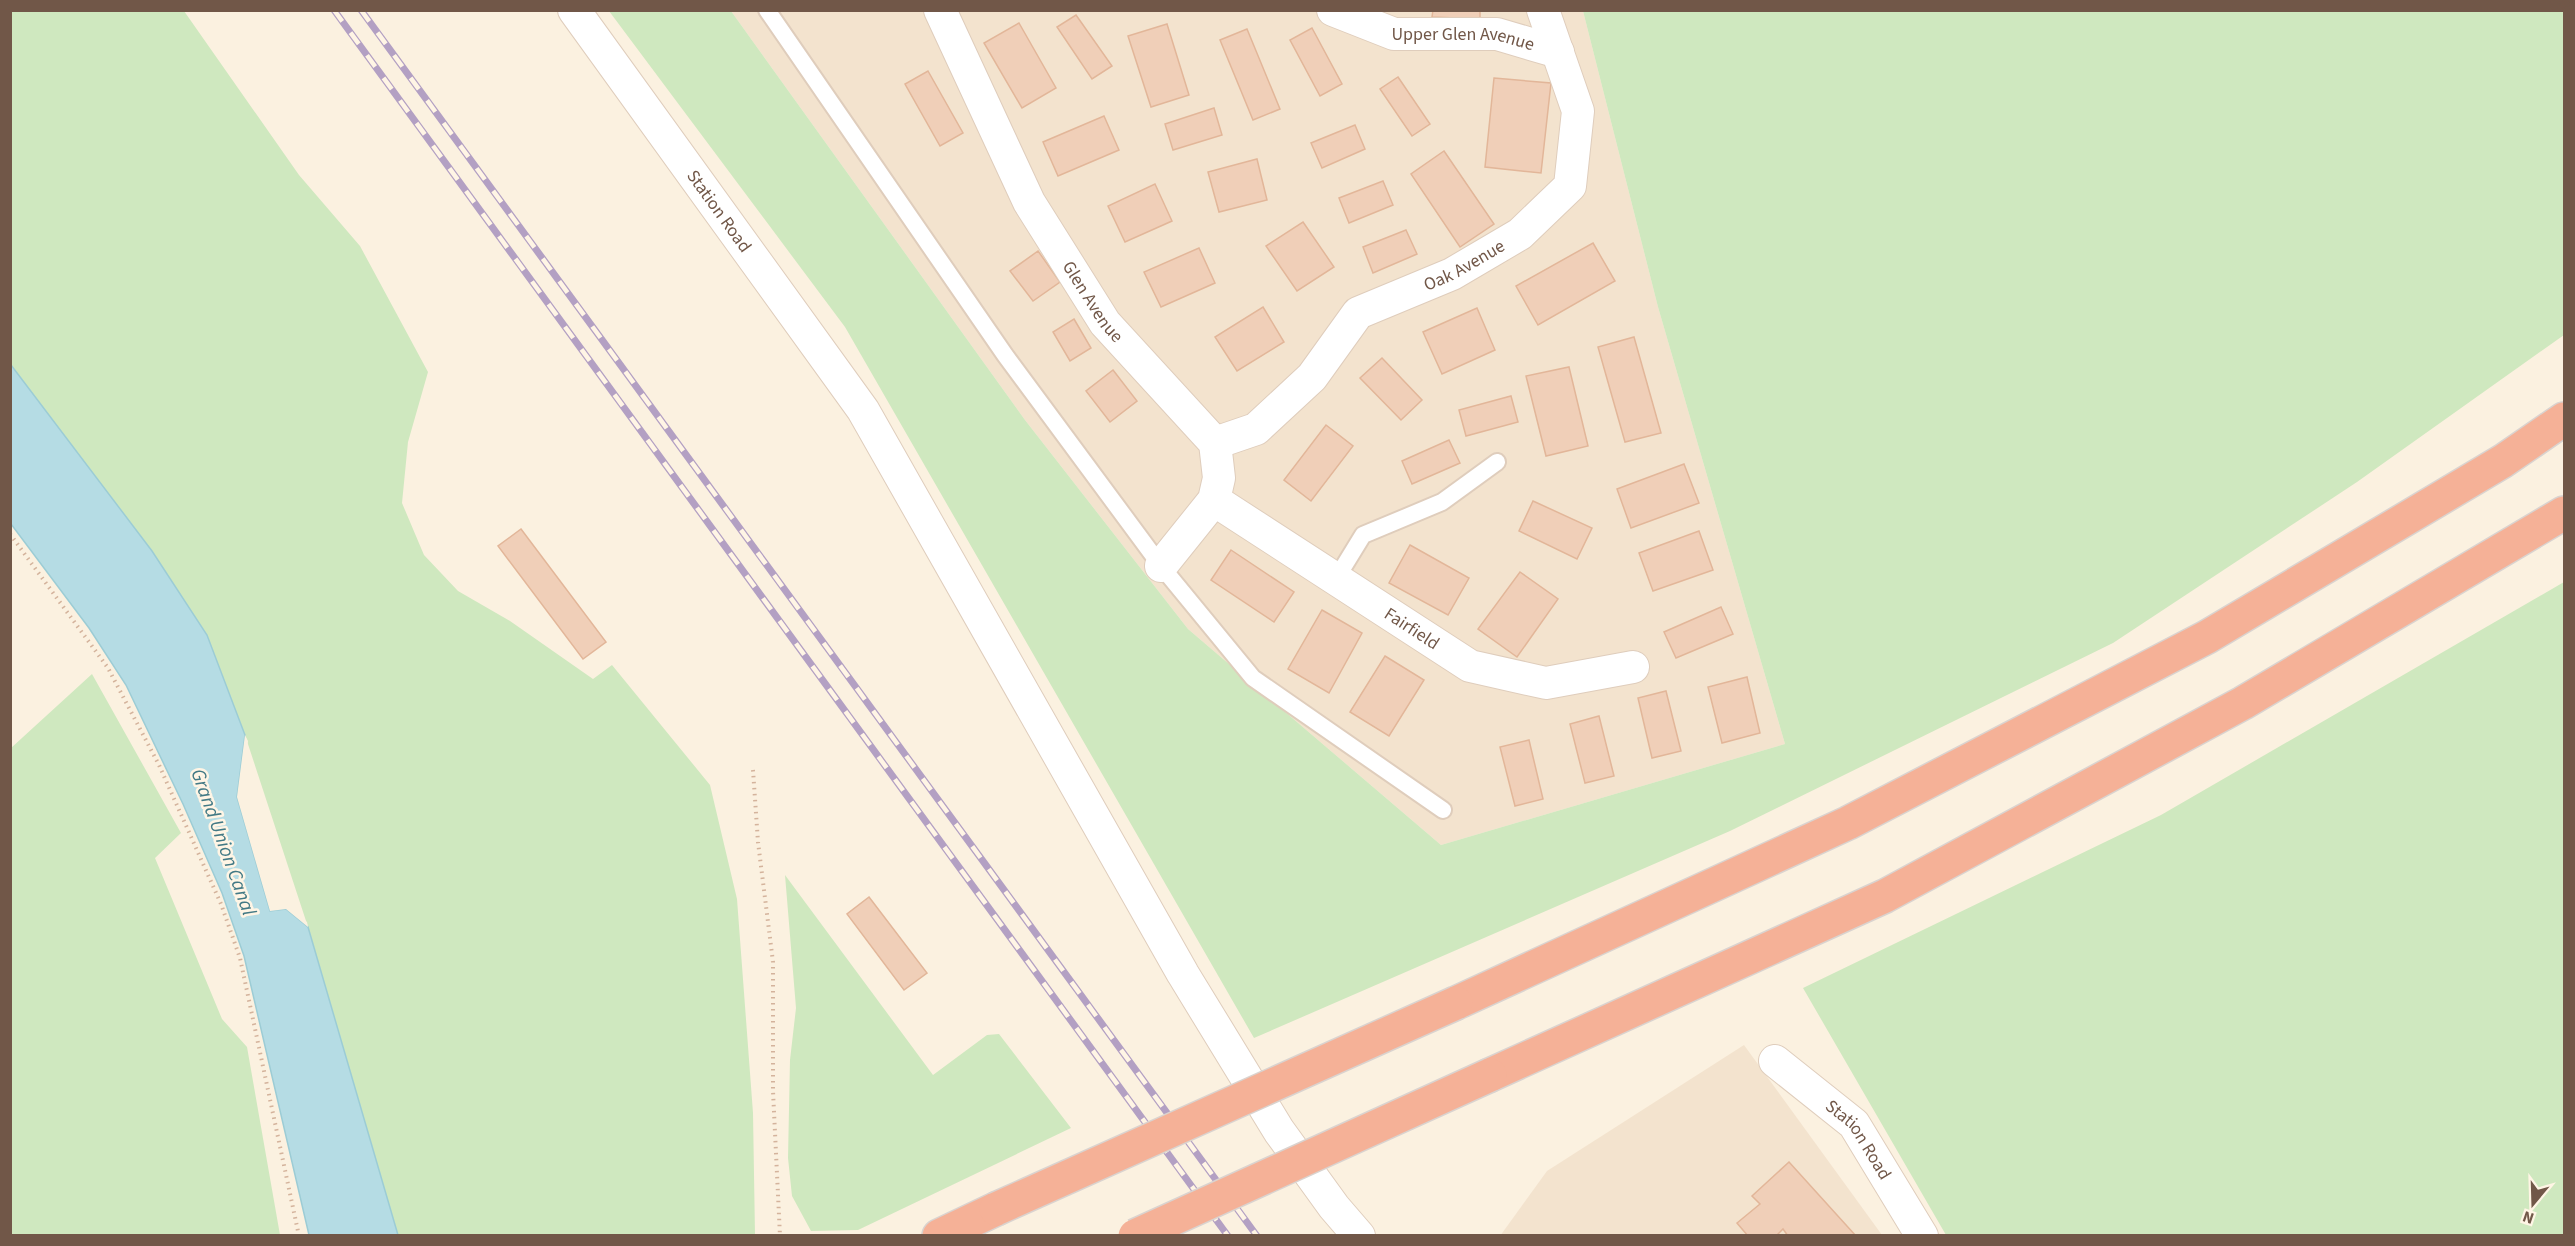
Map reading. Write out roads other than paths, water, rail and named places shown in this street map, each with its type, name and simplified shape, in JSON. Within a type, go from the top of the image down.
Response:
[{"type":"highway","points":[[939,1236],[1848,823],[2207,637],[2503,461],[2565,419]]},
{"type":"highway","points":[[1135,1236],[1885,896],[2243,703],[2565,513]]},
{"type":"street","name":"Station Road","points":[[574,10],[863,410],[1183,974],[1279,1131],[1334,1207],[1359,1236]]},
{"type":"street","name":"Glen Avenue","points":[[940,10],[1029,202],[1105,323],[1215,443]]},
{"type":"street","name":"Upper Glen Avenue","points":[[1333,10],[1394,34],[1497,34],[1558,52]]},
{"type":"street","name":"Oak Avenue","points":[[1215,443],[1256,429],[1312,377],[1358,313],[1452,274],[1520,234],[1570,186],[1578,111],[1543,10]]},
{"type":"street","points":[[1161,566],[1214,500],[1218,478],[1215,443]]},
{"type":"street","name":"Fairfield","points":[[1214,500],[1470,666],[1546,683],[1633,667]]},
{"type":"street","name":"Station Road","points":[[1775,1061],[1854,1124],[1922,1236]]},
{"type":"lane","points":[[767,10],[1005,355],[1161,566],[1253,678],[1443,810]]},
{"type":"lane","points":[[1336,579],[1363,535],[1442,502],[1497,462]]},
{"type":"water","name":"Grand Union Canal","points":[[11,365],[152,551],[207,635],[245,735],[237,797],[270,911],[286,909],[308,927],[398,1235],[309,1235],[244,956],[222,893],[183,804],[126,685],[89,628],[11,524]]},
{"type":"railway","points":[[334,10],[1228,1236]]},
{"type":"railway","points":[[361,10],[1257,1236]]}]
